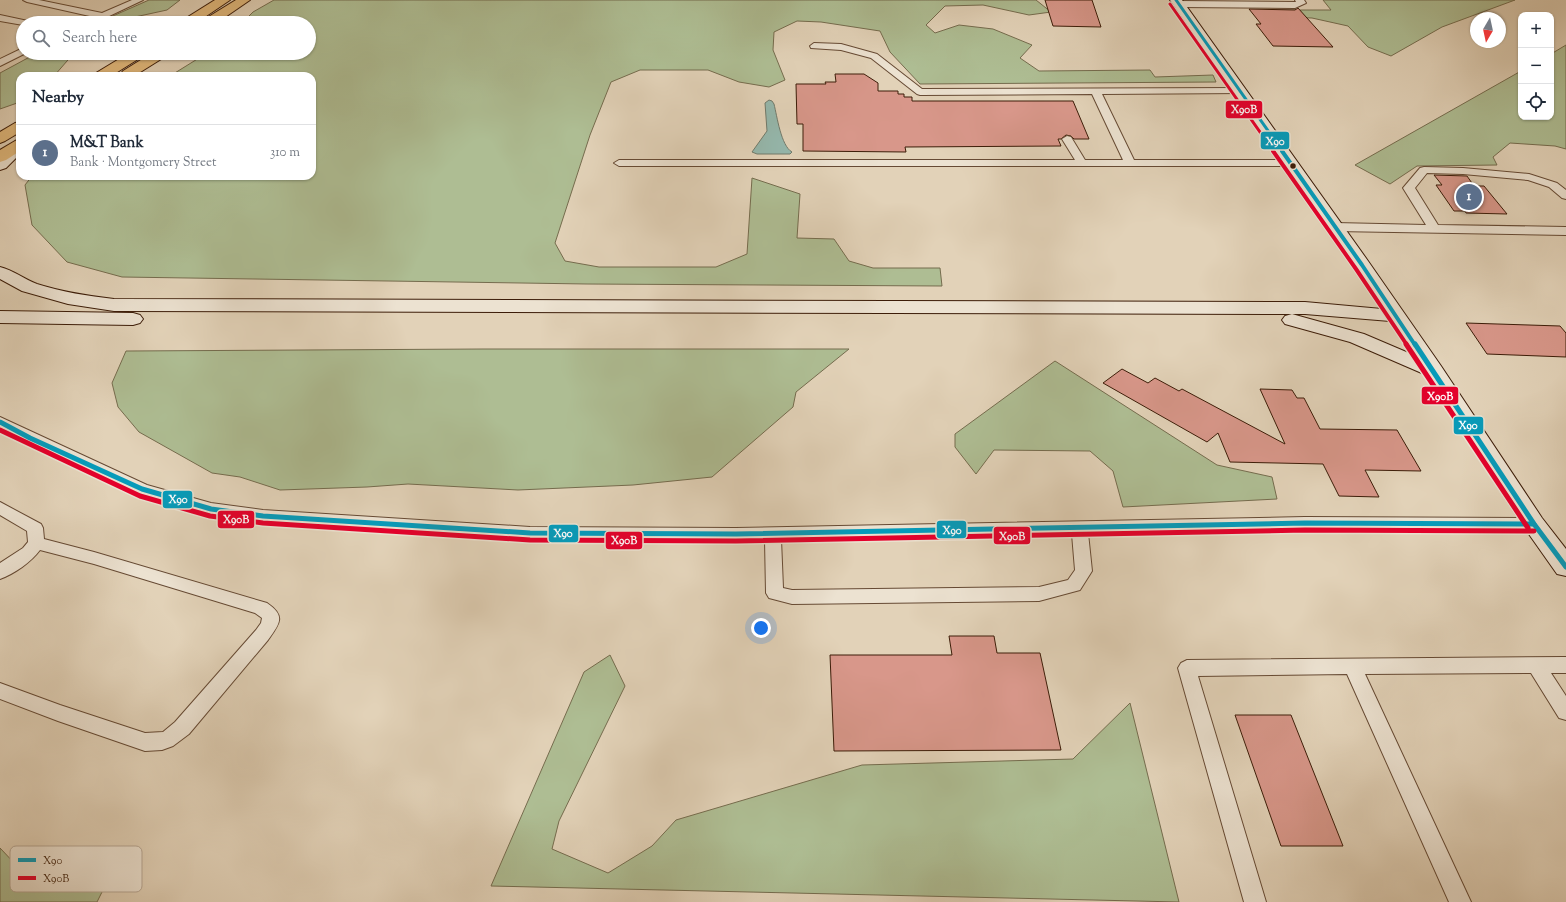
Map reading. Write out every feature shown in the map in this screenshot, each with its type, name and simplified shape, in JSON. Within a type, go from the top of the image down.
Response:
[{"type":"main road","points":[[198,16],[224,0]]},
{"type":"main road","points":[[219,16],[244,0]]},
{"type":"main road","points":[[1177,2],[1291,163],[1434,371],[1534,524],[1566,567]]},
{"type":"main road","points":[[107,72],[127,60]]},
{"type":"main road","points":[[131,72],[150,60]]},
{"type":"main road","points":[[0,138],[16,128]]},
{"type":"main road","points":[[0,157],[16,147]]},
{"type":"main road","points":[[0,165],[16,148]]},
{"type":"main road","points":[[0,272],[29,287],[75,300],[114,305],[1305,308],[1396,316]]},
{"type":"main road","points":[[0,318],[1292,320],[1396,316]]},
{"type":"main road","points":[[1292,320],[1357,338],[1434,371]]},
{"type":"lane","points":[[27,0],[103,16],[139,0]]},
{"type":"lane","points":[[1177,2],[1302,4],[1299,0]]},
{"type":"lane","points":[[0,18],[16,21]]},
{"type":"lane","points":[[814,46],[841,47],[874,56],[920,92],[1241,91]]},
{"type":"lane","points":[[0,63],[16,55]]},
{"type":"lane","points":[[1096,92],[1130,163]]},
{"type":"lane","points":[[1067,138],[1082,163]]},
{"type":"lane","points":[[619,163],[1291,163]]},
{"type":"lane","points":[[1434,229],[1409,188],[1424,170],[1463,171],[1529,177],[1554,185],[1566,196]]},
{"type":"lane","points":[[1335,227],[1566,231]]},
{"type":"lane","points":[[0,422],[30,438],[142,489],[211,509],[263,516],[530,533],[773,533],[1305,523],[1534,524]]},
{"type":"lane","points":[[0,508],[35,528],[36,543],[29,552],[0,572]]},
{"type":"lane","points":[[773,533],[775,593],[792,597],[1039,594],[1074,585],[1084,571],[1079,527]]},
{"type":"lane","points":[[0,691],[58,713],[145,742],[165,741],[171,739],[182,728],[262,635],[269,624],[271,615],[261,608],[244,602],[94,558],[36,543]]},
{"type":"lane","points":[[1536,665],[1566,712]]},
{"type":"lane","points":[[1255,902],[1187,668],[1566,665]]},
{"type":"lane","points":[[1352,666],[1460,902]]},
{"type":"green space","points":[[149,0],[180,0],[167,10],[139,16],[113,16]]},
{"type":"green space","points":[[274,0],[1036,0],[1051,12],[1029,15],[983,5],[945,6],[926,25],[935,33],[959,25],[993,29],[1032,45],[1020,58],[1039,71],[1150,70],[1155,77],[1213,75],[1216,82],[920,84],[890,52],[880,31],[821,22],[797,21],[774,32],[773,50],[785,80],[769,87],[739,82],[708,70],[640,70],[611,82],[590,135],[555,243],[565,261],[599,267],[716,267],[747,254],[752,178],[800,194],[797,238],[834,239],[849,261],[873,268],[940,268],[942,286],[587,284],[122,277],[67,262],[32,225],[25,185],[29,180],[316,180],[316,72],[176,72],[196,60],[316,60],[316,16],[249,16],[253,12]]},
{"type":"green space","points":[[1323,0],[1515,0],[1483,12],[1470,12],[1470,17],[1442,27],[1391,56],[1368,47],[1348,26],[1312,18],[1276,17],[1270,10],[1331,10]]},
{"type":"green space","points":[[1566,45],[1566,149],[1555,146],[1510,143],[1493,157],[1497,165],[1417,166],[1390,184],[1355,165],[1518,73],[1518,120],[1554,120],[1554,52]]},
{"type":"green space","points":[[24,60],[68,60],[57,72],[16,72],[16,103],[0,109],[0,73]]},
{"type":"green space","points":[[849,349],[796,392],[793,407],[712,477],[633,485],[518,490],[408,484],[280,490],[240,477],[212,473],[139,432],[118,407],[112,383],[126,351]]},
{"type":"green space","points":[[1055,361],[1217,465],[1272,477],[1277,499],[1123,507],[1113,471],[1090,451],[994,450],[976,474],[955,447],[955,434]]},
{"type":"green space","points":[[610,655],[625,686],[559,821],[552,849],[608,873],[652,846],[676,820],[862,765],[1073,759],[1130,703],[1179,902],[491,886],[584,672]]},
{"type":"green space","points":[[0,848],[10,859],[10,892],[102,892],[97,902],[0,902]]},
{"type":"water","points":[[769,100],[774,104],[782,137],[788,149],[792,152],[790,154],[757,154],[752,152],[767,131],[765,103]]},
{"type":"building","points":[[1045,0],[1092,0],[1101,27],[1053,26]]},
{"type":"building","points":[[1298,8],[1333,47],[1273,46],[1256,24],[1261,24],[1249,9],[1295,10]]},
{"type":"building","points":[[835,74],[864,74],[878,83],[878,91],[898,91],[898,94],[904,94],[904,97],[912,97],[912,101],[1073,101],[1089,139],[1074,139],[1071,136],[1066,135],[1061,139],[1058,139],[1061,146],[905,147],[906,152],[803,151],[803,124],[797,124],[796,84],[826,84],[825,82],[836,82]]},
{"type":"building","points":[[1434,175],[1467,176],[1474,186],[1484,186],[1507,214],[1466,213],[1465,211],[1454,211],[1436,185],[1442,185]]},
{"type":"building","points":[[1466,323],[1560,326],[1566,333],[1566,357],[1487,354]]},
{"type":"building","points":[[1122,369],[1148,383],[1155,378],[1179,391],[1182,389],[1285,444],[1260,389],[1292,390],[1297,398],[1304,398],[1320,429],[1397,430],[1421,471],[1365,470],[1379,497],[1339,496],[1323,464],[1230,462],[1218,433],[1207,442],[1103,383]]},
{"type":"building","points":[[949,636],[994,636],[997,653],[1040,653],[1061,750],[834,751],[830,655],[952,655]]},
{"type":"building","points":[[1235,715],[1291,715],[1343,846],[1281,846]]},
{"type":"transit line","name":"X90","points":[[1176,0],[1362,265],[1534,524],[1566,567]]},
{"type":"transit line","name":"X90B","points":[[1170,4],[1356,269],[1528,528]]},
{"type":"transit line","name":"X90","points":[[0,422],[30,438],[142,489],[211,509],[263,516],[530,533],[736,534],[1305,523],[1534,524]]},
{"type":"transit line","name":"X90B","points":[[0,430],[140,496],[210,516],[263,523],[530,540],[736,541],[1305,530],[1534,531]]},
{"type":"place","name":"M&T Bank","points":[[1469,197]]}]
